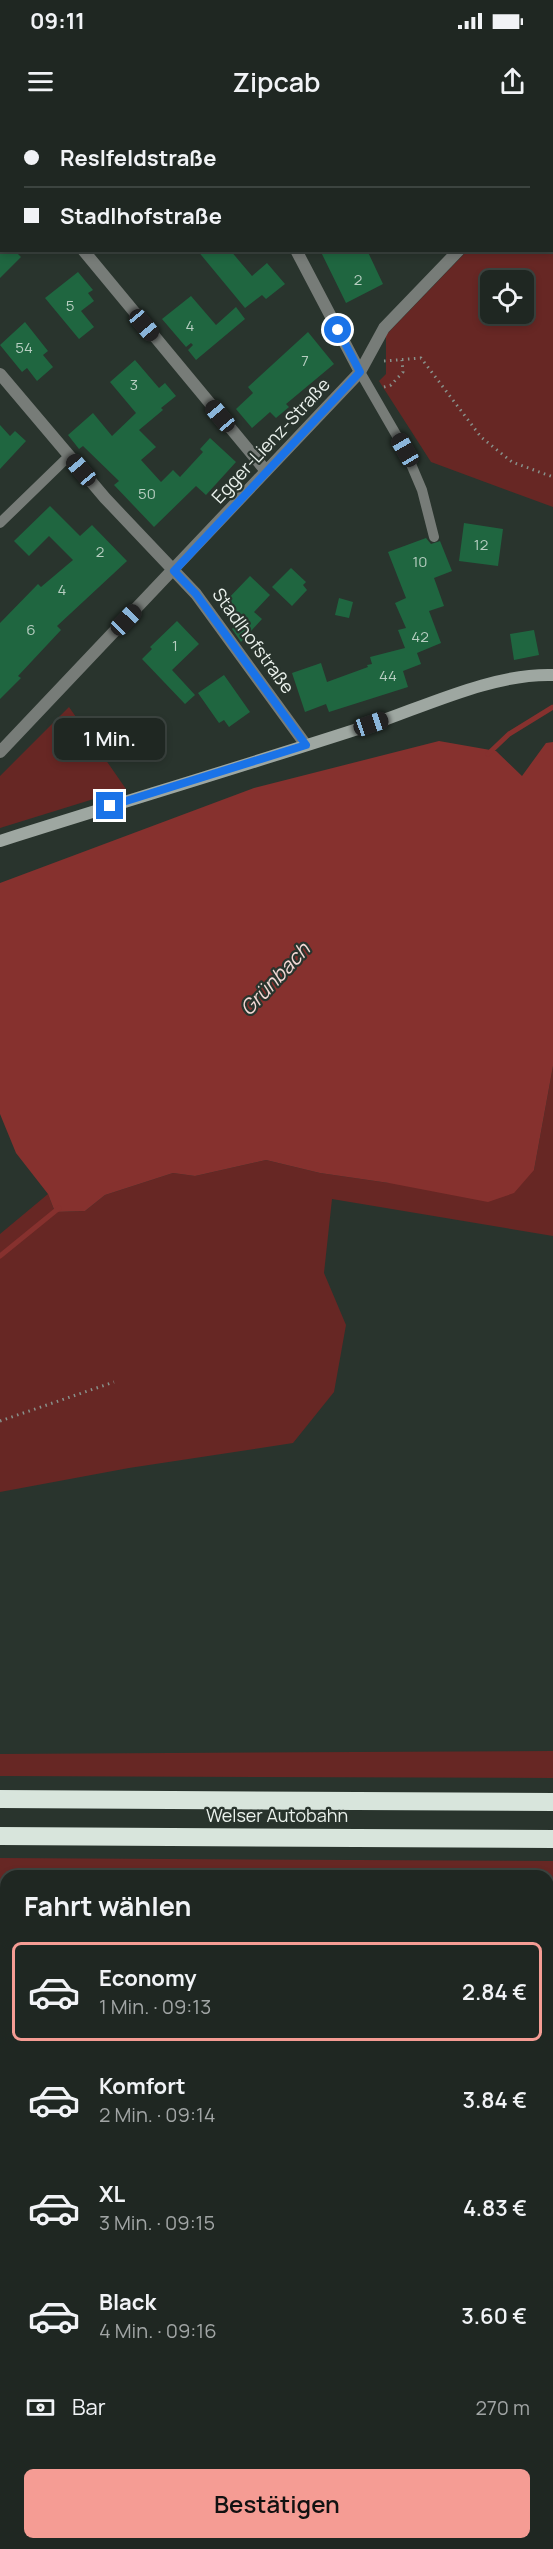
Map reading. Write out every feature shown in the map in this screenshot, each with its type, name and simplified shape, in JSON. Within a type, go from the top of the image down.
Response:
[{"type":"highway","name":"Welser Autobahn","points":[[0,1799],[553,1802]]},
{"type":"highway","name":"Welser Autobahn","points":[[0,1836],[553,1839]]},
{"type":"street","points":[[85,252],[266,471]]},
{"type":"street","points":[[297,252],[360,372]]},
{"type":"street","name":"Egger-Lienz-Straße","points":[[0,752],[174,571],[360,372],[384,328],[457,252]]},
{"type":"street","name":"Stadlhofstraße","points":[[0,374],[69,456],[196,594],[306,745]]},
{"type":"street","points":[[0,841],[306,745],[499,681],[517,676],[553,675]]},
{"type":"lane","points":[[360,372],[405,450],[418,480],[434,537]]},
{"type":"lane","points":[[0,523],[69,456]]},
{"type":"path","points":[[367,360],[421,358],[482,437],[512,462],[553,477]]},
{"type":"path","points":[[370,390],[392,385],[403,372],[402,360]]},
{"type":"path","points":[[0,1420],[114,1382]]},
{"type":"shaded area","points":[[466,252],[553,252],[553,507],[431,462],[379,381],[386,374],[386,335]]},
{"type":"shaded area","points":[[69,707],[126,789],[0,828],[0,776]]},
{"type":"shaded area","points":[[553,1066],[553,1236],[332,1199],[324,1273],[346,1325],[334,1392],[293,1443],[129,1468],[0,1492],[0,1234],[48,1194],[55,1212],[85,1211],[105,1195],[173,1173],[195,1176],[266,1160],[320,1173],[389,1183],[534,1170]]},
{"type":"shaded area","points":[[553,1751],[553,1778],[0,1776],[0,1754]]},
{"type":"shaded area","points":[[0,1858],[553,1861],[553,1870],[0,1870]]},
{"type":"water","points":[[439,741],[496,751],[522,776],[546,743],[553,742],[553,1066],[534,1170],[514,1193],[488,1202],[389,1183],[320,1173],[266,1160],[195,1176],[173,1173],[105,1195],[85,1211],[55,1212],[48,1194],[16,1153],[0,1114],[0,883],[254,788]]},
{"type":"building","points":[[0,252],[16,252],[21,257],[0,278]]},
{"type":"building","points":[[199,252],[232,252],[252,276],[267,263],[285,284],[266,299],[262,295],[245,308]]},
{"type":"building","points":[[321,252],[368,252],[383,284],[346,303]]},
{"type":"building","points":[[78,272],[93,290],[88,293],[94,301],[81,311],[94,327],[79,339],[45,298]]},
{"type":"building","points":[[191,296],[216,325],[236,307],[245,319],[196,360],[188,350],[193,345],[191,343],[186,347],[162,319]]},
{"type":"building","points":[[25,322],[48,351],[43,355],[53,367],[37,381],[27,368],[22,372],[0,345]]},
{"type":"building","points":[[308,332],[334,364],[286,404],[289,407],[276,418],[270,412],[252,428],[236,409],[253,393],[248,387]]},
{"type":"building","points":[[135,360],[159,388],[165,383],[176,396],[139,430],[156,447],[141,460],[161,482],[173,470],[180,477],[203,452],[200,449],[210,438],[236,462],[206,495],[196,486],[154,527],[114,485],[119,481],[83,446],[79,449],[68,435],[93,413],[112,436],[136,413],[110,382]]},
{"type":"building","points":[[0,425],[10,436],[15,431],[26,441],[0,469]]},
{"type":"building","points":[[50,506],[80,536],[92,525],[127,561],[57,626],[61,630],[18,676],[21,678],[0,699],[0,623],[38,584],[41,587],[73,560],[49,536],[29,556],[14,541]]},
{"type":"building","points":[[464,523],[503,529],[498,566],[459,561]]},
{"type":"building","points":[[426,538],[431,544],[440,541],[452,571],[434,578],[444,606],[429,611],[441,643],[417,653],[421,664],[403,671],[408,687],[329,712],[326,704],[305,712],[292,673],[321,663],[327,682],[368,667],[367,665],[372,664],[370,657],[405,648],[398,630],[406,628],[395,603],[406,598],[388,552]]},
{"type":"building","points":[[291,568],[306,582],[303,585],[307,590],[292,606],[272,587]]},
{"type":"building","points":[[250,576],[270,595],[254,612],[262,619],[241,642],[232,629],[241,619],[224,603]]},
{"type":"building","points":[[339,598],[353,602],[349,618],[335,615]]},
{"type":"building","points":[[177,621],[199,644],[172,670],[195,695],[185,704],[142,659],[152,649],[150,647]]},
{"type":"building","points":[[534,630],[539,655],[514,660],[510,634]]},
{"type":"building","points":[[224,675],[250,712],[229,727],[224,720],[219,723],[198,693]]},
{"type":"waterway","name":"Grünbach","points":[[488,754],[509,734],[553,707]]},
{"type":"waterway","name":"Grünbach","points":[[0,1256],[59,1208]]},
{"type":"route","points":[[110,806],[306,745],[196,594],[174,571],[360,372],[338,330]]}]
